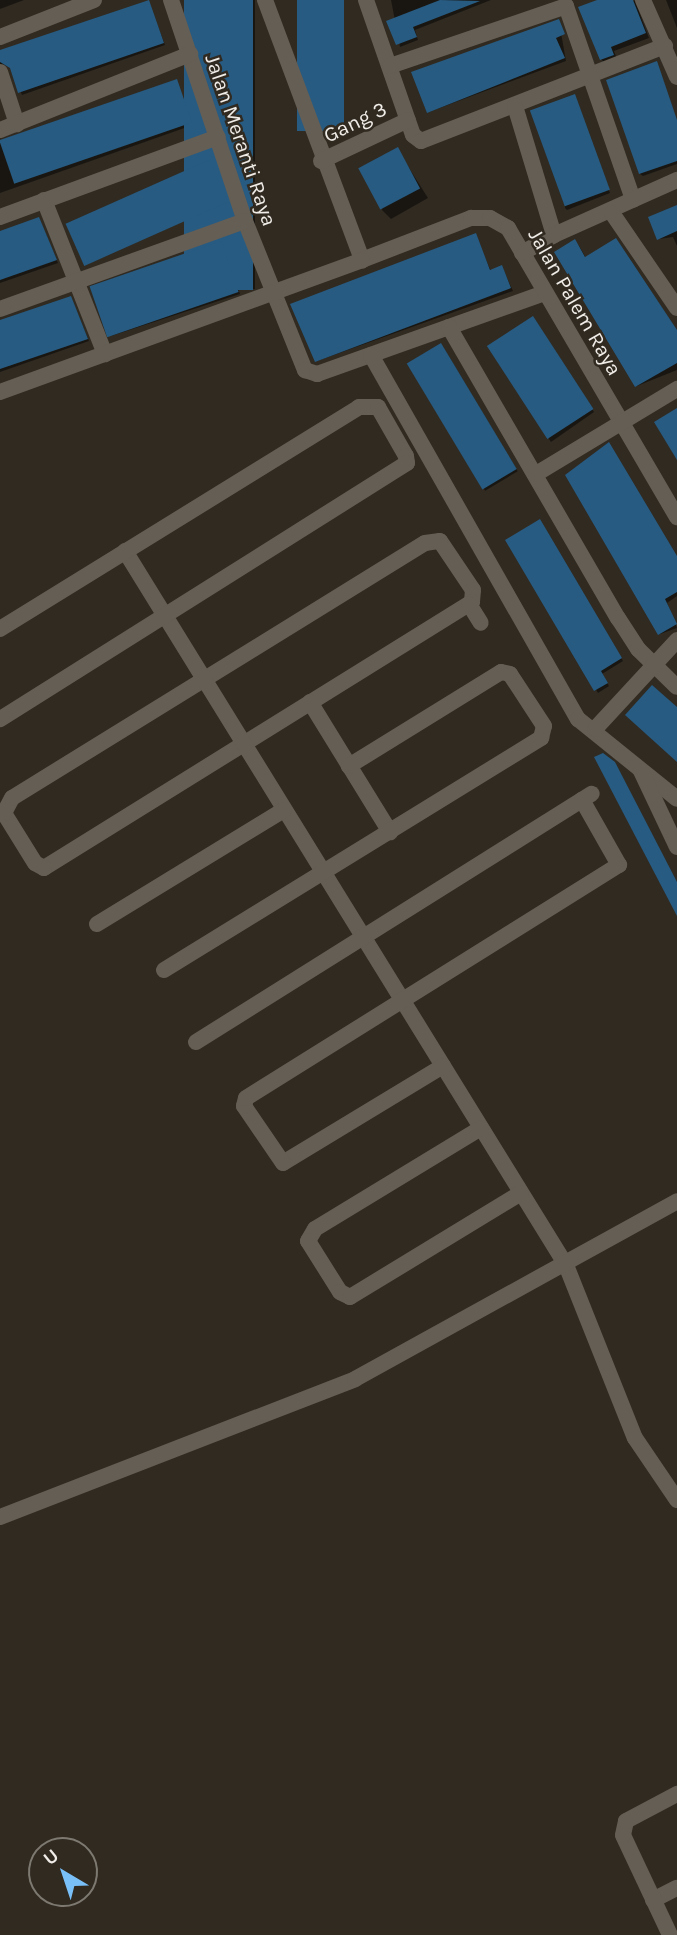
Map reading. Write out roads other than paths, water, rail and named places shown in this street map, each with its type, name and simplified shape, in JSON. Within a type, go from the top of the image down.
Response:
[{"type":"street","points":[[0,37],[94,0]]},
{"type":"street","name":"Jalan Meranti Raya","points":[[171,0],[245,221],[309,373],[371,355]]},
{"type":"street","points":[[265,0],[321,161],[362,260]]},
{"type":"street","points":[[366,0],[408,120],[421,141],[665,46]]},
{"type":"street","points":[[643,0],[677,77]]},
{"type":"street","points":[[390,66],[566,3],[633,200]]},
{"type":"street","points":[[0,130],[190,54]]},
{"type":"street","points":[[0,72],[18,124]]},
{"type":"street","points":[[515,106],[554,235]]},
{"type":"street","name":"Gang 3","points":[[321,161],[408,120]]},
{"type":"street","points":[[0,217],[218,137]]},
{"type":"street","points":[[522,253],[554,235],[612,214],[633,200],[677,180]]},
{"type":"street","points":[[44,200],[73,283],[104,354]]},
{"type":"street","points":[[612,214],[672,287],[677,308]]},
{"type":"street","name":"Jalan Palem Raya","points":[[0,392],[481,216],[508,228],[677,517]]},
{"type":"street","points":[[0,309],[245,221]]},
{"type":"street","points":[[544,293],[371,355],[578,719],[595,729],[677,799]]},
{"type":"street","points":[[449,327],[618,618],[653,664],[677,687]]},
{"type":"street","points":[[536,474],[677,389]]},
{"type":"street","points":[[0,629],[359,407],[379,407],[407,463],[0,719]]},
{"type":"street","points":[[434,539],[473,590],[469,604],[44,868],[35,863],[4,813],[6,803],[434,539]]},
{"type":"street","points":[[125,551],[566,1265],[635,1438],[677,1500]]},
{"type":"street","points":[[469,604],[481,623]]},
{"type":"street","points":[[595,729],[677,640]]},
{"type":"street","points":[[164,970],[541,738],[544,726],[510,674],[501,672],[349,765]]},
{"type":"street","points":[[310,702],[390,832]]},
{"type":"street","points":[[642,771],[677,847]]},
{"type":"street","points":[[196,1042],[587,797],[619,864],[246,1098],[260,1133],[283,1163],[443,1066]]},
{"type":"street","points":[[97,923],[284,810]]},
{"type":"street","points":[[481,1128],[314,1229],[308,1241],[340,1292],[350,1297],[521,1193]]},
{"type":"street","points":[[0,1517],[355,1380],[677,1201]]},
{"type":"street","points":[[670,1935],[623,1835],[626,1821],[677,1794]]},
{"type":"street","points":[[653,1900],[677,1888]]}]
